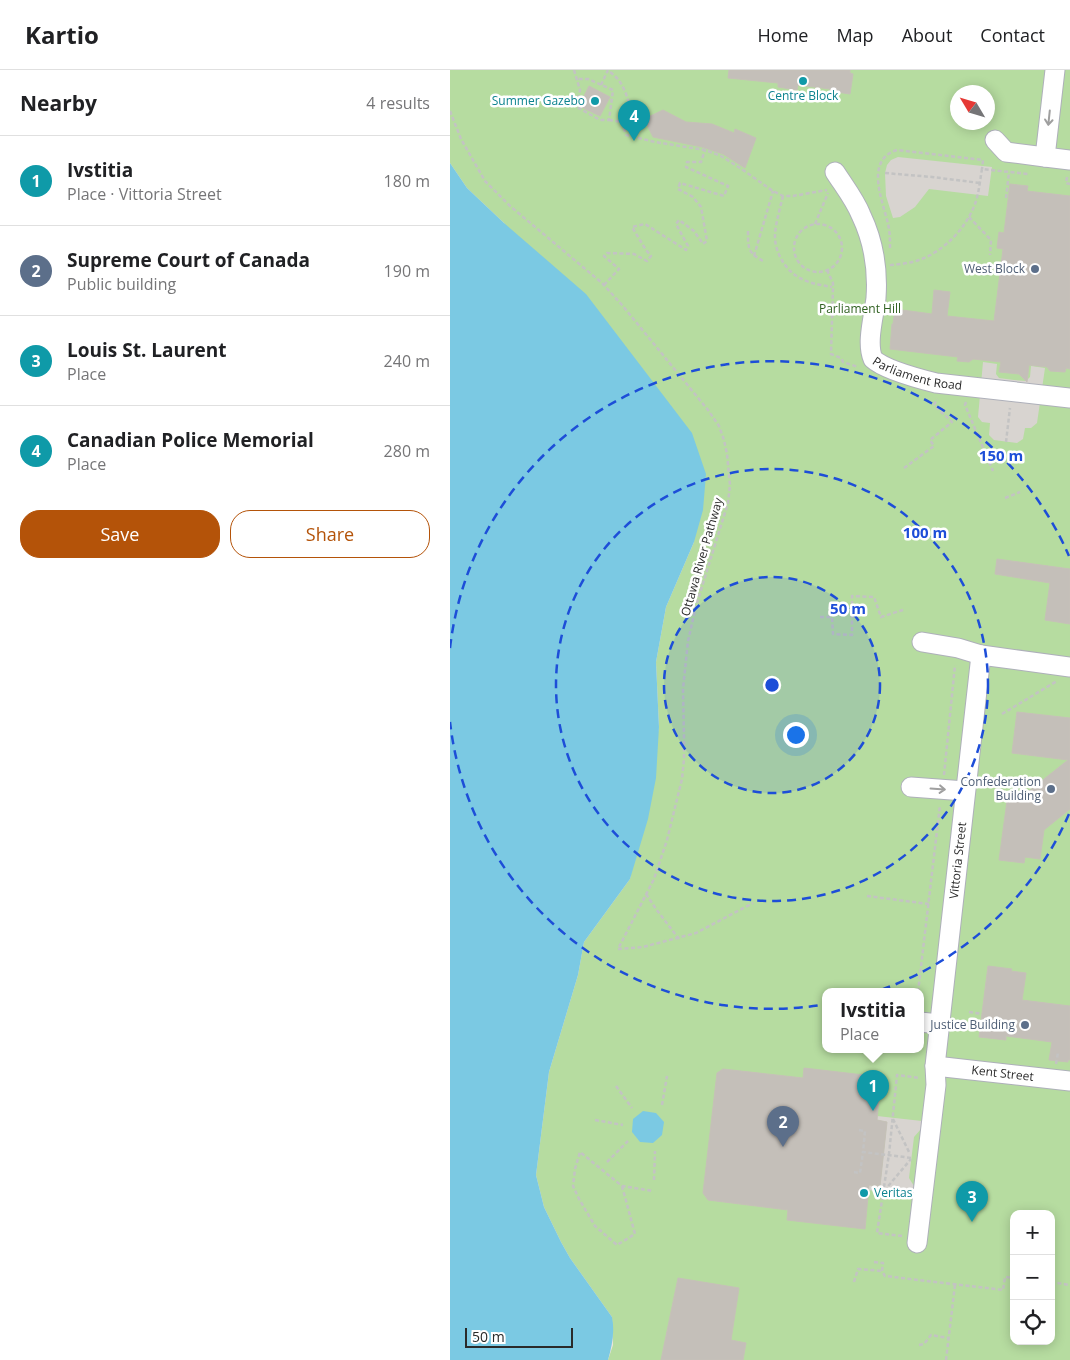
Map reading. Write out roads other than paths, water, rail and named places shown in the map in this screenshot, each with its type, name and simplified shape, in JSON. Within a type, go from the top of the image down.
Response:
[{"type":"street","points":[[1045,157],[1054,70]]},
{"type":"street","points":[[994,140],[1006,152],[1045,157],[1068,168]]},
{"type":"street","name":"Parliament Road","points":[[835,172],[861,214],[876,267],[876,288],[870,350],[873,359],[884,366],[925,380],[1070,398]]},
{"type":"street","points":[[922,642],[958,648],[1064,674]]},
{"type":"street","name":"Vittoria Street","points":[[913,1240],[936,1080],[935,1066],[939,1024],[980,654]]},
{"type":"street","points":[[911,787],[965,791]]},
{"type":"street","points":[[924,1022],[939,1024]]},
{"type":"street","name":"Kent Street","points":[[935,1066],[1070,1081]]},
{"type":"water","points":[[450,163],[467,188],[504,223],[586,294],[692,433],[706,474],[703,510],[694,542],[666,607],[656,662],[659,727],[656,778],[648,819],[630,879],[584,942],[578,975],[549,1072],[536,1175],[544,1207],[561,1242],[570,1258],[612,1317],[613,1339],[608,1360],[450,1360]]},
{"type":"water","points":[[643,1111],[656,1113],[664,1122],[662,1135],[653,1143],[640,1142],[632,1132],[633,1119]]},
{"type":"place","name":"Centre Block","points":[[803,81]]},
{"type":"place","name":"Summer Gazebo","points":[[595,101]]},
{"type":"place","name":"Canadian Police Memorial","points":[[634,141]]},
{"type":"place","name":"West Block","points":[[1035,269]]},
{"type":"place","name":"Confederation Building","points":[[1051,789]]},
{"type":"place","name":"Justice Building","points":[[1025,1025]]},
{"type":"place","name":"Ivstitia","points":[[873,1111]]},
{"type":"place","name":"Supreme Court of Canada","points":[[783,1147]]},
{"type":"place","name":"Veritas","points":[[864,1193]]},
{"type":"place","name":"Louis St. Laurent","points":[[972,1222]]},
{"type":"park label","name":"Parliament Hill","points":[[860,309]]}]
